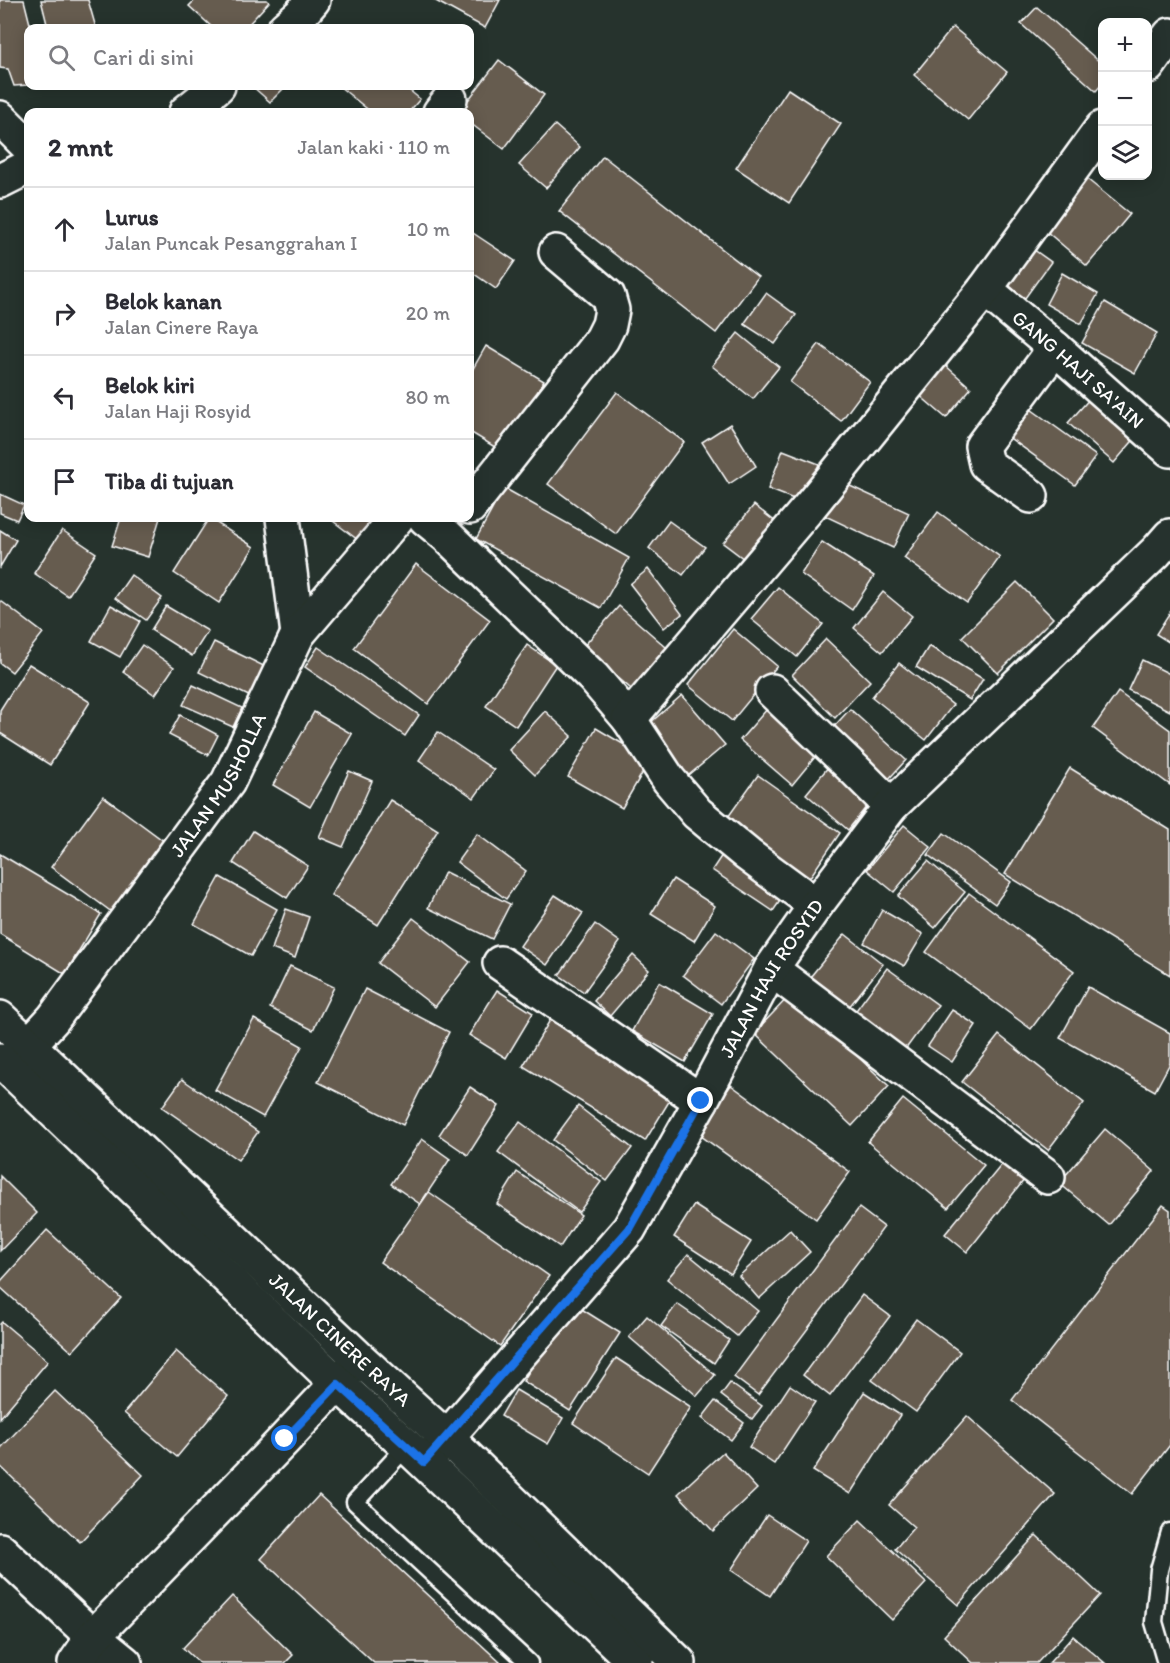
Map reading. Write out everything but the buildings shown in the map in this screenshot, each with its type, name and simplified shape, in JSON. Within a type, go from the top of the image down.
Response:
[{"type":"street","points":[[290,24],[313,0]]},
{"type":"street","points":[[1152,60],[1170,35]]},
{"type":"street","points":[[191,108],[213,90]]},
{"type":"street","points":[[0,118],[24,142]]},
{"type":"street","points":[[629,719],[810,506],[985,289],[1098,134]]},
{"type":"street","points":[[0,181],[24,169]]},
{"type":"street","points":[[474,502],[602,339],[609,325],[612,310],[608,296],[556,252]]},
{"type":"street","name":"GANG HAJI SA'AIN","points":[[985,289],[1170,450]]},
{"type":"street","points":[[1031,496],[986,464],[982,446],[1055,348]]},
{"type":"street","points":[[284,522],[298,634]]},
{"type":"street","name":"JALAN MUSHOLLA","points":[[28,1046],[53,1019],[228,782],[298,634],[394,522]]},
{"type":"street","points":[[444,524],[593,677],[629,719],[669,780],[697,813],[748,855],[816,905]]},
{"type":"street","name":"JALAN HAJI ROSYID","points":[[416,1454],[447,1438],[629,1229],[701,1101],[771,969],[891,806],[1165,550]]},
{"type":"street","points":[[772,691],[891,806]]},
{"type":"street","points":[[500,963],[701,1101]]},
{"type":"street","points":[[771,969],[1048,1177]]},
{"type":"street","name":"JALAN CINERE RAYA","points":[[0,1018],[360,1359],[447,1438],[679,1663]]},
{"type":"street","name":"JALAN CINERE RAYA","points":[[0,1060],[338,1384],[416,1454],[636,1663]]},
{"type":"street","points":[[75,1663],[93,1637],[360,1359]]},
{"type":"street","points":[[0,1550],[93,1637],[125,1663]]},
{"type":"lane","points":[[416,1454],[355,1502],[529,1663]]},
{"type":"lane","points":[[1166,1663],[1154,1622],[1159,1570],[1170,1532]]},
{"type":"route","points":[[285,1439],[338,1384],[424,1462],[629,1229],[701,1101]]}]
